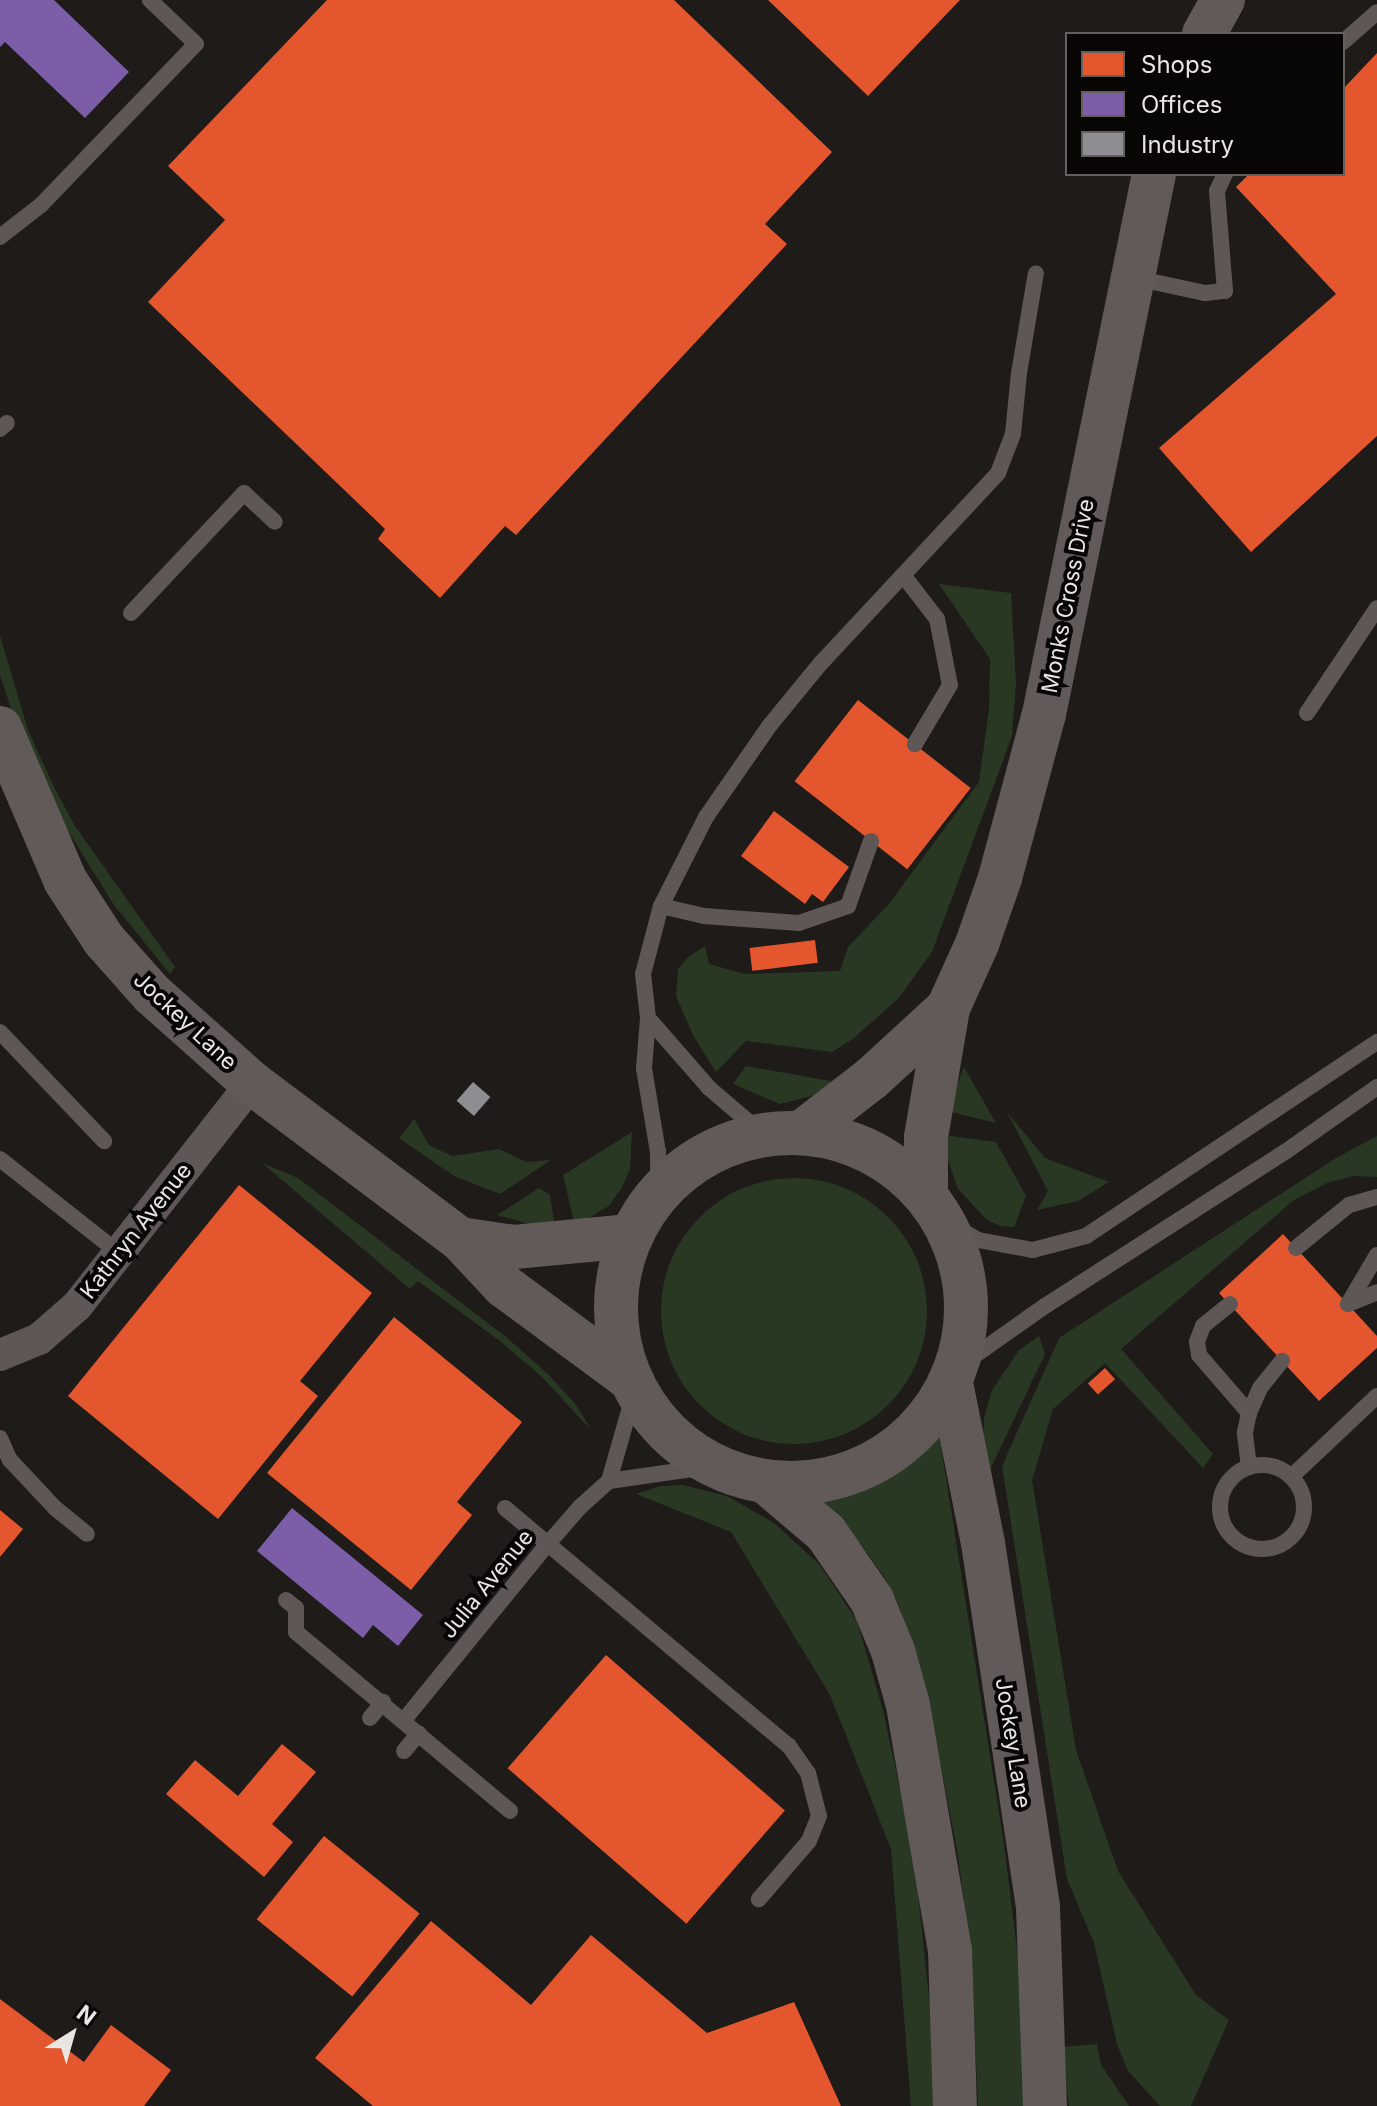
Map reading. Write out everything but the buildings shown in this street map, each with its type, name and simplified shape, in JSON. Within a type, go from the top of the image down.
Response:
[{"type":"street","points":[[1205,32],[1223,0]]},
{"type":"street","name":"Monks Cross Drive","points":[[934,1208],[926,1137],[948,1008],[977,944],[1000,878],[1044,714],[1154,176]]},
{"type":"street","name":"Jockey Lane","points":[[0,728],[65,880],[104,940],[152,994],[252,1083],[460,1239],[504,1286],[632,1384]]},
{"type":"street","name":"Monks Cross Drive","points":[[782,1134],[872,1078],[948,1008]]},
{"type":"street","name":"Kathryn Avenue","points":[[0,1355],[39,1339],[77,1306],[252,1083]]},
{"type":"street","points":[[782,1134],[848,1142],[890,1163],[934,1208],[962,1267],[967,1318],[954,1376],[920,1430],[876,1464],[823,1482],[767,1483],[713,1466],[668,1434],[632,1384],[618,1343],[615,1307],[619,1271],[630,1236],[658,1194],[688,1166],[724,1146],[782,1134]]},
{"type":"street","name":"Jockey Lane","points":[[460,1239],[514,1247],[630,1236]]},
{"type":"street","name":"Jockey Lane","points":[[954,1376],[983,1543],[1038,1907],[1045,2106]]},
{"type":"street","points":[[767,1483],[826,1533],[872,1600],[893,1651],[908,1705],[950,1950],[955,2106]]},
{"type":"lane","points":[[0,237],[41,205],[196,44],[150,0]]},
{"type":"lane","points":[[1345,40],[1377,12]]},
{"type":"lane","points":[[1131,277],[1205,293],[1225,291],[1217,191],[1224,176]]},
{"type":"lane","points":[[658,1194],[658,1152],[644,1068],[648,1018],[643,974],[661,906],[706,817],[770,725],[821,663],[998,473],[1013,434],[1019,373],[1036,273]]},
{"type":"lane","points":[[131,613],[244,493],[275,522]]},
{"type":"lane","points":[[903,575],[937,619],[950,685],[915,744]]},
{"type":"lane","points":[[1307,713],[1377,608]]},
{"type":"lane","points":[[661,906],[704,916],[799,923],[848,906],[871,841]]},
{"type":"lane","points":[[648,1018],[709,1088],[782,1134]]},
{"type":"lane","points":[[0,1032],[104,1141]]},
{"type":"lane","points":[[934,1208],[978,1240],[1033,1250],[1086,1236],[1377,1042]]},
{"type":"lane","points":[[954,1376],[1045,1306],[1285,1152],[1377,1087]]},
{"type":"lane","points":[[0,1159],[119,1253]]},
{"type":"lane","points":[[1296,1248],[1349,1205],[1377,1197]]},
{"type":"lane","points":[[1377,1255],[1348,1304],[1377,1292]]},
{"type":"lane","points":[[1230,1304],[1203,1326],[1197,1342],[1199,1355],[1249,1413]]},
{"type":"lane","points":[[1249,1467],[1245,1432],[1249,1413],[1260,1388],[1282,1361]]},
{"type":"lane","name":"Julia Avenue","points":[[404,1720],[546,1546],[609,1481],[632,1384]]},
{"type":"lane","points":[[1291,1477],[1377,1396]]},
{"type":"lane","points":[[0,1438],[10,1460],[55,1508],[87,1534]]},
{"type":"lane","points":[[609,1481],[713,1466]]},
{"type":"lane","points":[[1271,1466],[1291,1477],[1304,1500],[1300,1526],[1281,1545],[1255,1549],[1231,1536],[1220,1514],[1220,1502],[1229,1481],[1249,1467],[1271,1466]]},
{"type":"lane","points":[[505,1508],[546,1546],[789,1746],[808,1773],[819,1816],[809,1841],[759,1899]]},
{"type":"lane","points":[[286,1600],[296,1608],[296,1632],[510,1811]]},
{"type":"lane","points":[[370,1718],[383,1702]]},
{"type":"lane","points":[[404,1751],[419,1733]]},
{"type":"green space","points":[[939,584],[1011,593],[1016,683],[1012,736],[932,952],[898,999],[854,1038],[832,1052],[746,1041],[716,1072],[693,1035],[676,996],[678,969],[688,957],[705,946],[709,964],[745,974],[840,971],[848,947],[888,905],[979,782],[989,709],[990,659]]},
{"type":"green space","points":[[0,636],[28,730],[53,785],[75,826],[175,967],[170,974],[114,905],[52,805],[18,730],[0,675]]},
{"type":"green space","points":[[746,1066],[842,1083],[823,1093],[780,1104],[733,1084]]},
{"type":"green space","points":[[964,1067],[996,1123],[947,1111]]},
{"type":"green space","points":[[1007,1112],[1045,1158],[1109,1182],[1078,1201],[1037,1210],[1048,1191]]},
{"type":"green space","points":[[414,1119],[429,1145],[452,1156],[499,1149],[526,1162],[551,1160],[500,1194],[454,1176],[399,1138]]},
{"type":"green space","points":[[632,1132],[630,1169],[622,1187],[609,1206],[575,1226],[563,1175]]},
{"type":"green space","points":[[944,1135],[996,1142],[1026,1196],[1014,1227],[1000,1226],[986,1219],[958,1189],[946,1154]]},
{"type":"green space","points":[[1377,1136],[1377,1177],[1353,1176],[1327,1183],[1294,1200],[1121,1349],[1213,1454],[1203,1468],[1105,1363],[1053,1409],[1032,1480],[1076,1750],[1118,1871],[1196,1995],[1229,2020],[1191,2106],[1160,2106],[1128,2071],[1117,2044],[1094,1943],[1067,1879],[1002,1466],[1059,1338],[1336,1158]]},
{"type":"green space","points":[[262,1163],[298,1178],[506,1337],[548,1374],[577,1406],[591,1430],[543,1378],[500,1341],[418,1281],[410,1289]]},
{"type":"green space","points":[[781,1178],[807,1178],[833,1183],[857,1193],[879,1208],[897,1226],[912,1248],[922,1272],[927,1311],[922,1350],[912,1374],[897,1396],[879,1414],[857,1429],[833,1439],[807,1444],[781,1444],[755,1439],[731,1429],[709,1414],[691,1396],[676,1374],[666,1350],[661,1324],[661,1298],[666,1272],[676,1248],[691,1226],[709,1208],[731,1193],[755,1183]]},
{"type":"green space","points":[[539,1188],[550,1195],[555,1227],[540,1227],[497,1215]]},
{"type":"green space","points":[[1039,1336],[1045,1354],[989,1472],[983,1445],[984,1418],[992,1390],[1019,1350]]},
{"type":"green space","points":[[939,1434],[1004,1844],[1022,1990],[1027,2106],[978,2106],[971,1952],[957,1850],[939,1756],[913,1649],[899,1606],[883,1576],[863,1547],[818,1498],[881,1478],[901,1467]]},
{"type":"green space","points":[[683,1485],[727,1496],[774,1523],[820,1565],[857,1621],[883,1710],[914,1855],[932,2026],[934,2106],[911,2106],[891,1849],[830,1695],[731,1532],[636,1494],[661,1486]]},
{"type":"green space","points":[[1097,2044],[1101,2065],[1129,2106],[1069,2106],[1062,2047]]}]
